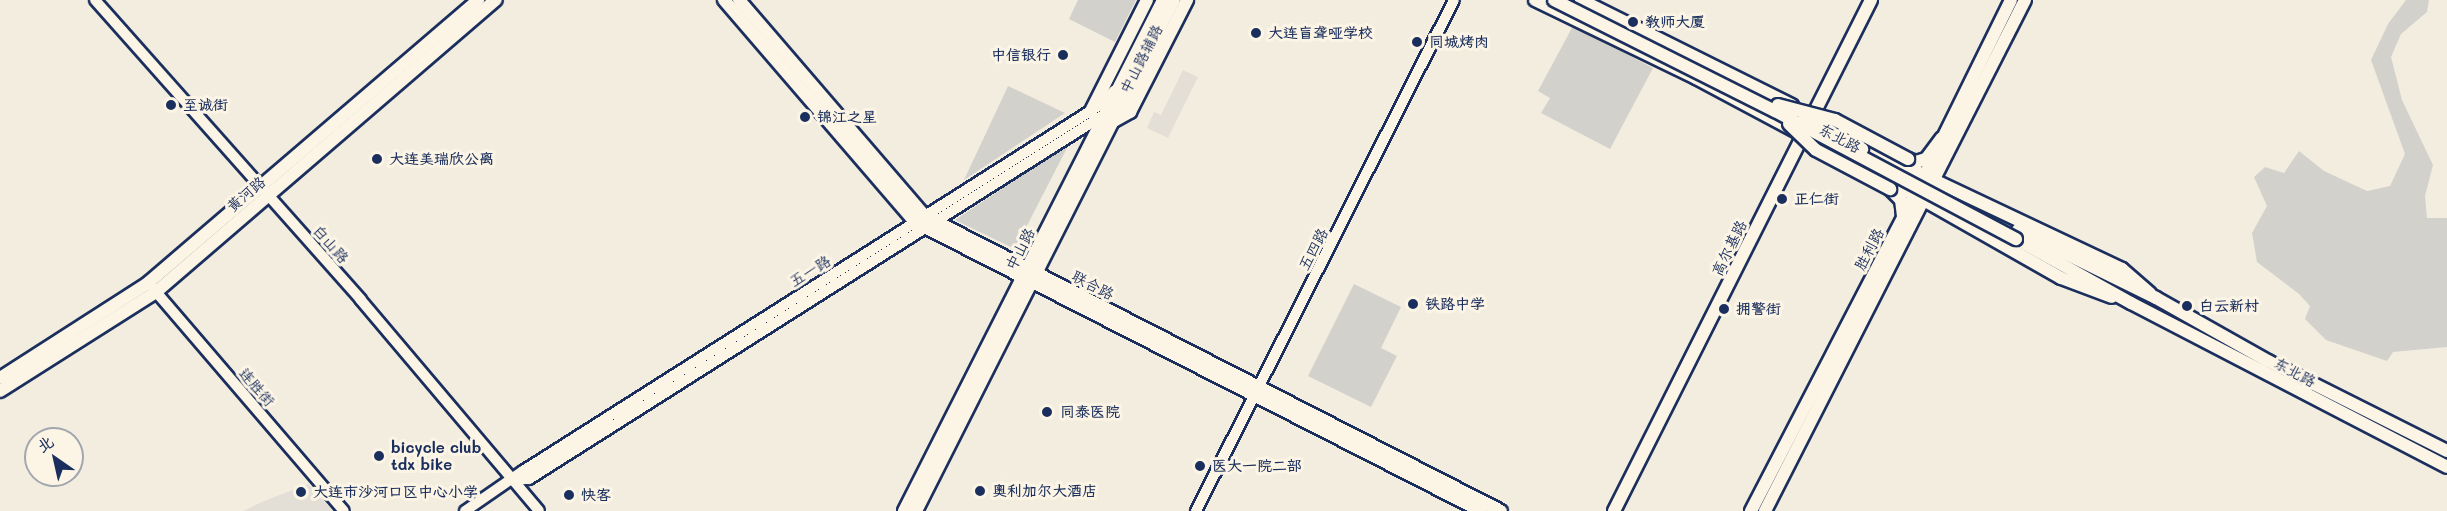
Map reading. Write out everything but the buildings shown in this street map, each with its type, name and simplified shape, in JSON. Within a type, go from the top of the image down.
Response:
[{"type":"main road","name":"白山路","points":[[95,0],[360,299],[539,511]]},
{"type":"main road","name":"黄河路","points":[[263,192],[477,0]]},
{"type":"main road","name":"黄河路","points":[[0,391],[152,287],[263,192],[496,0]]},
{"type":"main road","name":"联合路","points":[[724,0],[925,222],[1255,391],[1481,511]]},
{"type":"main road","name":"联合路","points":[[739,0],[925,222]]},
{"type":"main road","name":"中山路辅路","points":[[1091,111],[1148,0]]},
{"type":"main road","name":"中山路","points":[[916,511],[1029,275],[1108,118],[1120,84],[1163,0]]},
{"type":"main road","name":"中山路","points":[[1108,118],[1122,104],[1174,0]]},
{"type":"main road","name":"中山路辅路","points":[[1108,118],[1130,112],[1187,0]]},
{"type":"main road","name":"五四路","points":[[1196,511],[1455,0]]},
{"type":"main road","name":"东北路","points":[[1535,0],[1696,78],[1919,198],[2061,278],[2131,303]]},
{"type":"main road","name":"东北路","points":[[1554,0],[1776,108]]},
{"type":"main road","name":"东北路","points":[[1572,0],[2017,234],[2156,298],[2268,361],[2443,450]]},
{"type":"main road","name":"东北路","points":[[1581,0],[1813,115],[1928,177],[2122,269],[2156,298]]},
{"type":"main road","name":"高尔基路","points":[[1614,511],[1871,0]]},
{"type":"main road","name":"胜利路","points":[[1765,511],[1919,198],[1942,138],[2011,0]]},
{"type":"main road","name":"胜利路","points":[[1928,177],[2025,0]]},
{"type":"main road","name":"五一路","points":[[465,511],[925,222],[1100,105],[1120,84]]},
{"type":"main road","points":[[1776,108],[1835,120],[1917,162],[1926,159],[1942,138]]},
{"type":"main road","points":[[1776,108],[1816,150],[1890,189],[1900,200],[1903,217]]},
{"type":"main road","name":"五一路","points":[[925,222],[1108,118]]},
{"type":"main road","name":"胜利路","points":[[1751,511],[1903,217],[1919,198]]},
{"type":"main road","name":"东北路","points":[[2017,234],[2131,303],[2447,466]]},
{"type":"main road","name":"中山路","points":[[904,511],[1029,275]]},
{"type":"main road","name":"黄河路","points":[[0,378],[152,287]]},
{"type":"main road","name":"连胜街","points":[[152,287],[344,511]]},
{"type":"main road","name":"联合路","points":[[1255,391],[1501,511]]},
{"type":"shaded area","points":[[1078,0],[1136,0],[1115,42],[1069,19]]},
{"type":"shaded area","points":[[2406,0],[2429,0],[2427,12],[2401,34],[2391,57],[2402,100],[2433,165],[2425,196],[2427,218],[2447,218],[2447,347],[2393,352],[2387,361],[2326,340],[2305,319],[2310,306],[2299,294],[2257,262],[2252,233],[2267,206],[2254,177],[2265,167],[2284,173],[2299,151],[2324,171],[2367,191],[2390,186],[2405,154],[2371,60],[2388,24]]},
{"type":"shaded area","points":[[1573,26],[1653,68],[1610,149],[1541,113],[1550,98],[1538,91]]},
{"type":"shaded area","points":[[1183,70],[1198,77],[1168,138],[1147,128],[1154,112],[1161,115]]},
{"type":"shaded area","points":[[1008,86],[1065,113],[964,180]]},
{"type":"shaded area","points":[[1069,144],[1015,249],[955,220]]},
{"type":"shaded area","points":[[1354,284],[1401,307],[1381,348],[1397,356],[1371,407],[1308,376]]},
{"type":"shaded area","name":"大连市沙河口区中心小学","points":[[308,484],[333,511],[243,511],[264,501]]},
{"type":"place","name":"教师大厦","points":[[1633,22]]},
{"type":"place","name":"大连盲聋哑学校","points":[[1256,33]]},
{"type":"place","name":"同城烤肉","points":[[1417,42]]},
{"type":"place","name":"中信银行","points":[[1063,55]]},
{"type":"place","name":"至诚街","points":[[171,105]]},
{"type":"place","name":"锦江之星","points":[[805,117]]},
{"type":"place","name":"大连美瑞欣公离","points":[[377,159]]},
{"type":"place","name":"正仁街","points":[[1782,199]]},
{"type":"place","name":"铁路中学","points":[[1413,304]]},
{"type":"place","name":"白云新村","points":[[2187,306]]},
{"type":"place","name":"拥警街","points":[[1724,309]]},
{"type":"place","name":"同泰医院","points":[[1047,412]]},
{"type":"place","name":"bicycle club tdx bike","points":[[379,456]]},
{"type":"place","name":"医大一院二部","points":[[1200,466]]},
{"type":"place","name":"奥利加尔大酒店","points":[[980,491]]},
{"type":"place","name":"大连市沙河口区中心小学","points":[[301,492]]},
{"type":"place","name":"快客","points":[[569,495]]}]
